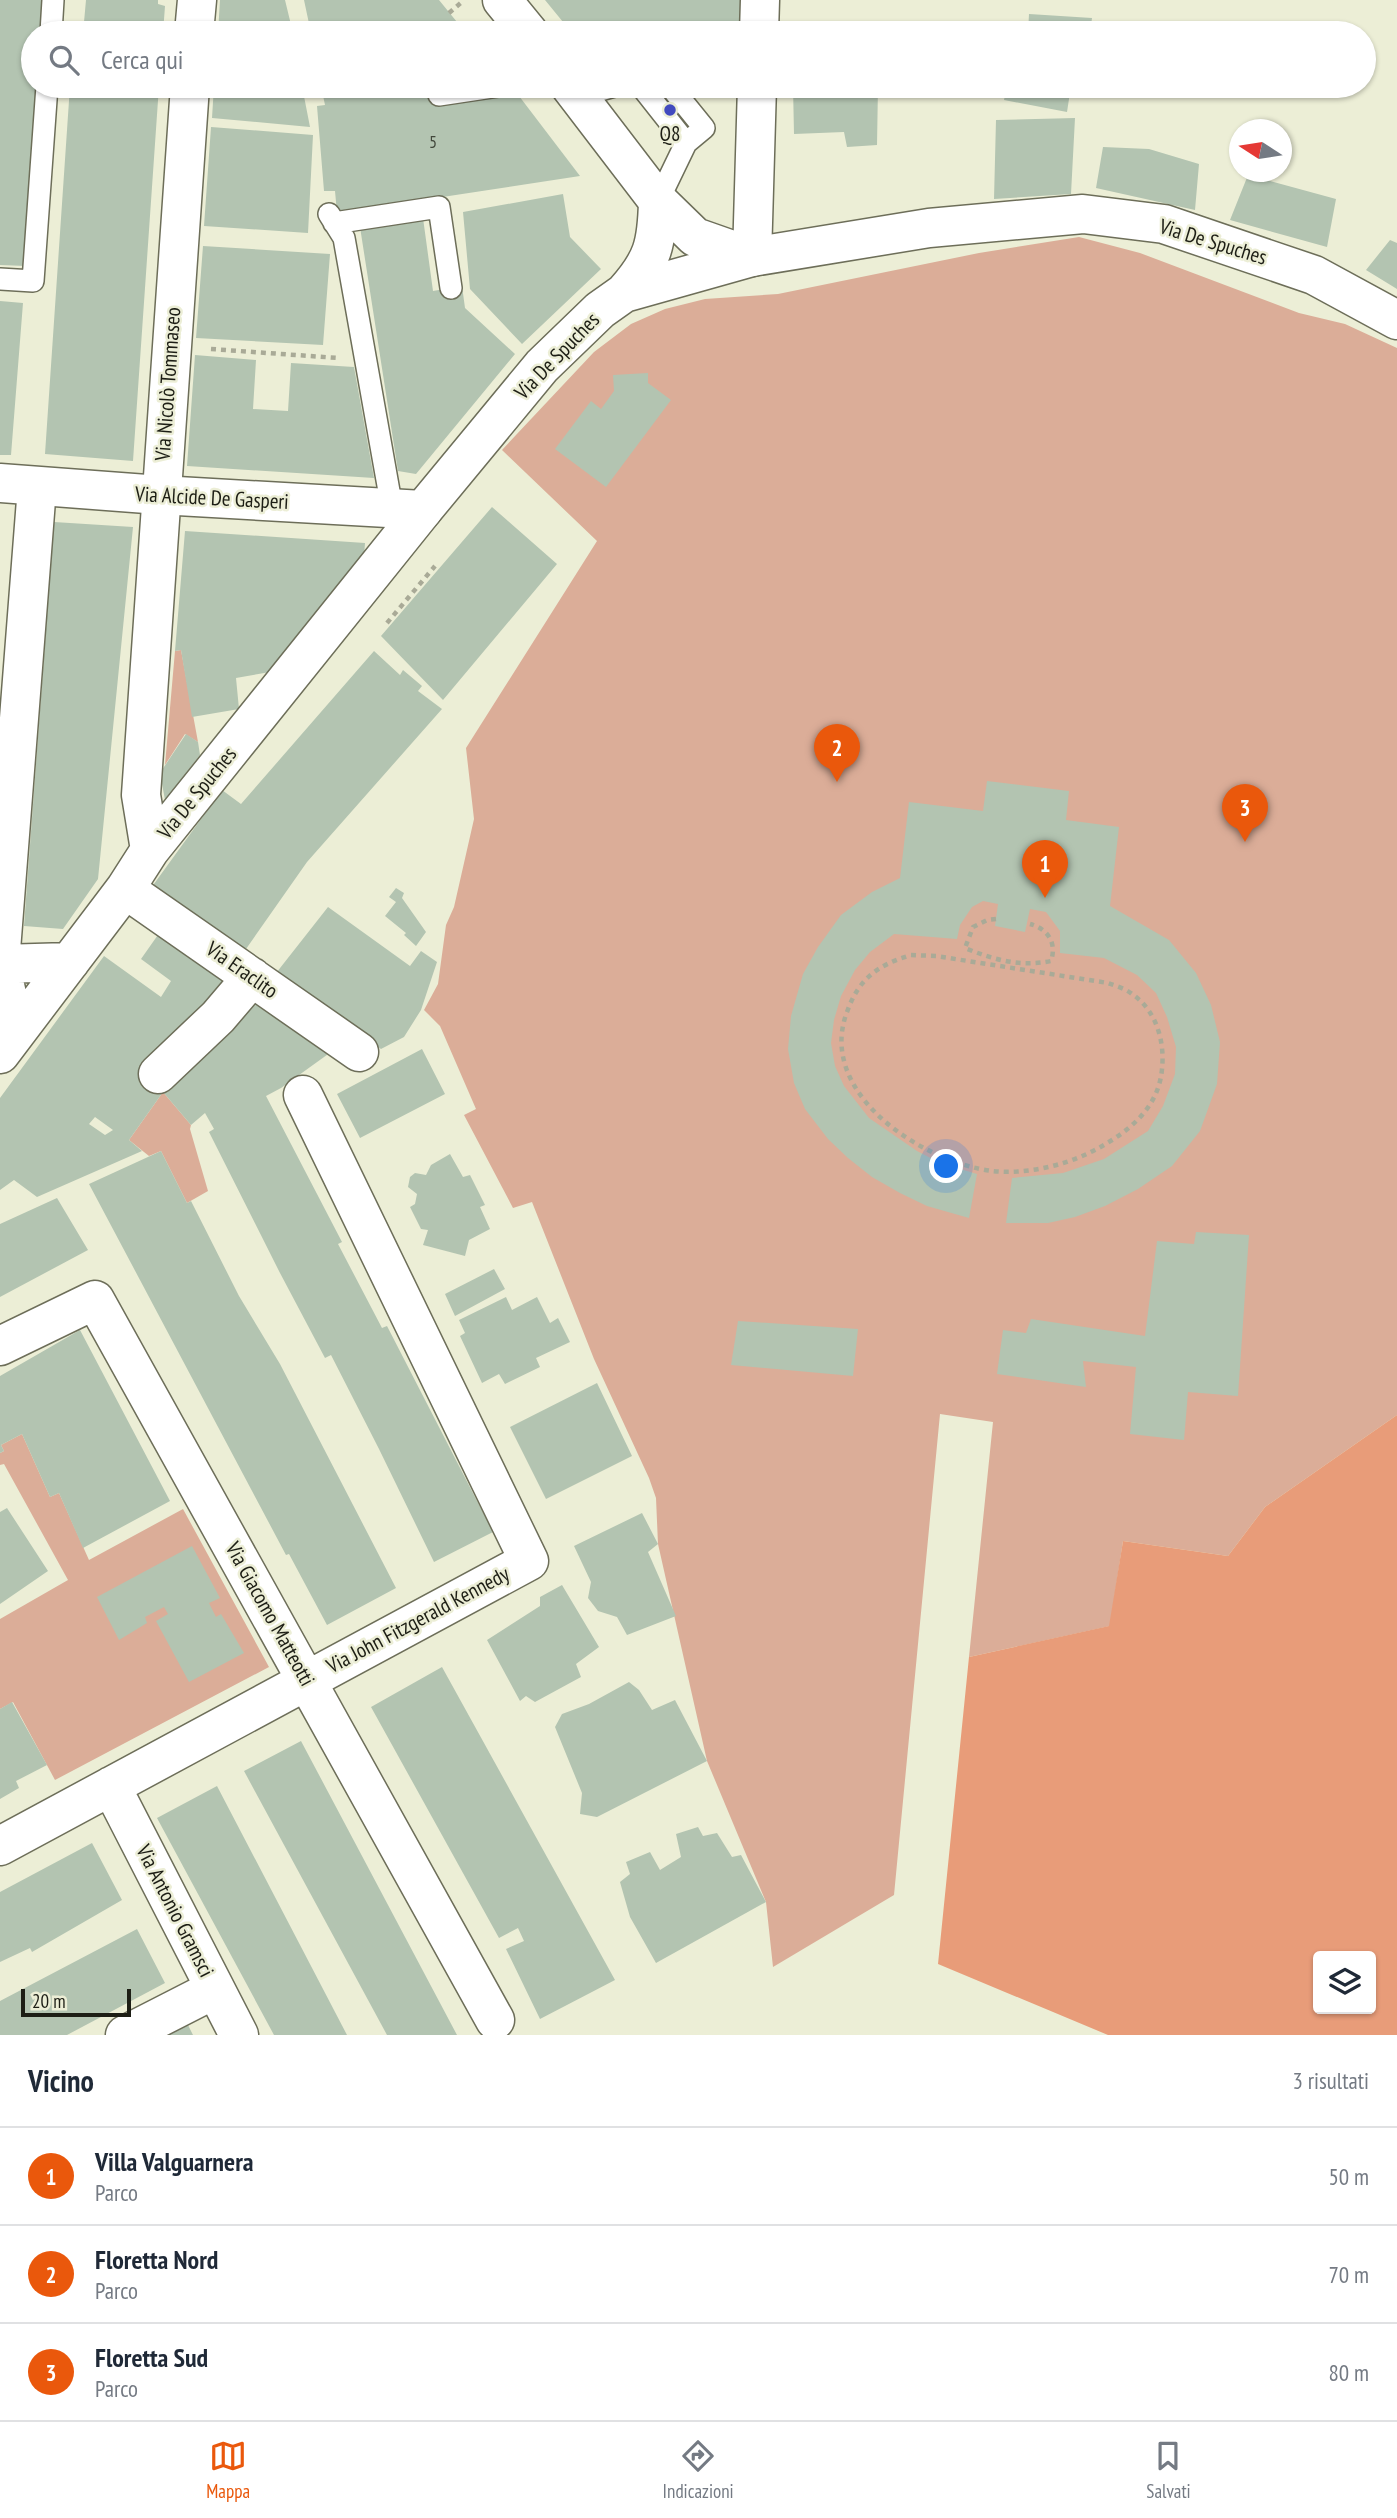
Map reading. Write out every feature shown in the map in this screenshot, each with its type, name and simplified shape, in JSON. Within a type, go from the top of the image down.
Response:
[{"type":"street","points":[[195,21],[197,0]]},
{"type":"street","points":[[502,0],[519,21]]},
{"type":"street","points":[[759,21],[760,0]]},
{"type":"street","name":"Via Nicolò Tommaseo","points":[[150,850],[141,795],[189,98]]},
{"type":"street","points":[[580,98],[658,201],[695,237],[752,257],[757,98]]},
{"type":"street","points":[[624,293],[638,278],[650,256],[657,236],[658,201]]},
{"type":"street","name":"Via De Spuches","points":[[8,1043],[408,509],[542,366],[600,310],[624,293],[752,257],[929,228],[1083,215],[1164,224],[1314,275],[1397,320]]},
{"type":"street","name":"Via Alcide De Gasperi","points":[[0,484],[408,509]]},
{"type":"street","points":[[8,1043],[0,963],[37,487]]},
{"type":"street","name":"Via Eraclito","points":[[125,889],[359,1052]]},
{"type":"street","points":[[0,963],[70,962]]},
{"type":"street","points":[[158,1074],[218,1017],[252,977]]},
{"type":"street","name":"Via John Fitzgerald Kennedy","points":[[0,1846],[529,1561],[303,1095]]},
{"type":"street","name":"Via Giacomo Matteotti","points":[[0,1346],[95,1300],[495,2020]]},
{"type":"street","name":"Via Antonio Gramsci","points":[[111,1786],[239,2035]]},
{"type":"street","points":[[125,2035],[215,1989]]},
{"type":"lane","points":[[52,21],[54,0]]},
{"type":"lane","points":[[0,279],[33,281],[46,98]]},
{"type":"lane","points":[[650,98],[686,144]]},
{"type":"lane","points":[[658,201],[686,144],[704,128],[680,98]]},
{"type":"lane","points":[[408,509],[365,359],[344,238],[331,219],[439,207],[451,288]]},
{"type":"path","points":[[449,13],[464,0]]},
{"type":"path","points":[[171,346],[365,359]]},
{"type":"path","points":[[387,623],[435,566]]},
{"type":"path","points":[[996,919],[973,927],[965,948],[994,960],[1032,964],[1051,961],[1051,939],[1039,927],[1030,924]]},
{"type":"path","points":[[911,955],[948,958],[1108,983],[1132,993],[1151,1011],[1160,1038],[1162,1069],[1157,1091],[1144,1114],[1123,1134],[1072,1161],[1014,1171],[992,1171],[946,1159],[895,1129],[876,1114],[849,1078],[841,1040],[844,1020],[852,997],[867,977],[887,962],[911,955]]},
{"type":"shaded area","points":[[1079,237],[1140,253],[1299,313],[1345,324],[1397,348],[1397,1415],[1265,1507],[1228,1556],[1123,1541],[1110,1626],[969,1657],[993,1422],[940,1414],[894,1895],[773,1967],[766,1902],[707,1761],[658,1544],[656,1498],[649,1478],[594,1359],[532,1202],[513,1208],[464,1115],[476,1109],[440,1026],[424,1010],[438,984],[446,925],[454,907],[474,819],[466,748],[597,541],[502,450],[594,352],[631,324],[665,309],[705,299],[778,294],[979,253]]},
{"type":"shaded area","points":[[181,650],[198,742],[185,734],[165,765],[175,651]]},
{"type":"shaded area","points":[[163,1092],[191,1125],[208,1191],[187,1203],[161,1151],[149,1156],[129,1140]]},
{"type":"shaded area","points":[[1397,1415],[1397,2035],[1108,2035],[938,1964],[969,1657],[1109,1626],[1123,1541],[1228,1556],[1265,1507]]},
{"type":"shaded area","points":[[22,1434],[50,1497],[59,1493],[89,1560],[183,1509],[269,1667],[55,1780],[13,1702],[0,1709],[0,1619],[68,1580],[4,1464],[0,1465],[0,1453],[4,1451],[1,1445]]},
{"type":"building","points":[[0,0],[45,0],[44,21],[21,21],[21,98],[38,98],[26,266],[0,265]]},
{"type":"building","points":[[86,0],[158,0],[158,4],[165,6],[164,21],[84,21]]},
{"type":"building","points":[[220,0],[285,0],[290,21],[219,21]]},
{"type":"building","points":[[304,0],[439,0],[456,21],[308,21]]},
{"type":"building","points":[[545,0],[746,0],[746,21],[562,21]]},
{"type":"building","points":[[1029,14],[1092,18],[1092,21],[1029,21]]},
{"type":"building","points":[[69,98],[158,98],[133,461],[45,454]]},
{"type":"building","points":[[213,98],[304,98],[310,127],[212,118]]},
{"type":"building","points":[[324,98],[521,98],[580,176],[337,213],[335,191],[324,191],[317,106],[325,105]]},
{"type":"building","points":[[793,98],[878,98],[877,145],[847,147],[844,132],[794,134]]},
{"type":"building","points":[[1004,98],[1069,98],[1067,112]]},
{"type":"building","points":[[1075,118],[1071,194],[994,199],[996,120]]},
{"type":"building","points":[[211,127],[313,135],[308,233],[204,226]]},
{"type":"building","points":[[1103,147],[1149,149],[1199,164],[1195,210],[1096,188]]},
{"type":"building","points":[[1245,182],[1274,182],[1336,199],[1327,247],[1230,220]]},
{"type":"building","points":[[563,194],[570,237],[601,269],[522,344],[470,289],[463,212]]},
{"type":"building","points":[[423,218],[433,291],[462,286],[465,308],[515,354],[416,474],[398,471],[360,227]]},
{"type":"building","points":[[1390,240],[1397,243],[1397,289],[1366,270]]},
{"type":"building","points":[[203,246],[330,254],[323,345],[196,338]]},
{"type":"building","points":[[0,301],[23,303],[11,455],[0,455]]},
{"type":"building","points":[[195,355],[256,360],[253,409],[288,411],[291,363],[354,367],[374,478],[187,466]]},
{"type":"building","points":[[648,373],[648,383],[671,400],[606,487],[555,449],[591,401],[601,409],[614,391],[613,375]]},
{"type":"building","points":[[492,507],[557,564],[443,700],[381,636]]},
{"type":"building","points":[[54,522],[133,527],[98,879],[63,929],[24,926]]},
{"type":"building","points":[[185,531],[365,543],[364,557],[270,672],[236,678],[239,709],[192,717],[181,650],[175,651]]},
{"type":"building","points":[[374,651],[400,675],[403,670],[422,686],[418,691],[442,709],[307,862],[239,959],[146,895],[222,790],[241,804]]},
{"type":"building","points":[[186,734],[198,742],[200,755],[165,800],[160,773]]},
{"type":"building","points":[[987,781],[1069,791],[1066,820],[1119,827],[1110,906],[1169,940],[1196,973],[1211,1005],[1220,1042],[1217,1084],[1200,1131],[1172,1166],[1138,1189],[1105,1206],[1048,1223],[1006,1223],[1012,1178],[1063,1173],[1104,1159],[1148,1131],[1163,1106],[1175,1074],[1176,1047],[1156,993],[1137,975],[1104,958],[1060,953],[1060,931],[1046,912],[1030,909],[1025,932],[995,926],[998,904],[983,901],[972,907],[960,925],[957,939],[894,934],[870,952],[855,970],[841,996],[834,1020],[831,1043],[835,1066],[844,1086],[869,1118],[917,1151],[940,1163],[977,1174],[969,1218],[927,1206],[900,1193],[872,1177],[848,1158],[828,1139],[805,1109],[794,1083],[788,1049],[791,1016],[803,974],[818,947],[841,915],[872,892],[900,878],[909,802],[983,811]]},
{"type":"building","points":[[396,888],[404,893],[402,898],[426,932],[416,946],[404,935],[406,933],[385,916],[396,902],[389,897]]},
{"type":"building","points":[[328,907],[410,966],[421,951],[437,962],[421,1010],[404,1037],[381,1049],[273,977]]},
{"type":"building","points":[[160,932],[227,981],[163,1092],[129,1140],[142,1151],[37,1197],[14,1180],[0,1190],[0,1098],[104,956],[161,997],[171,981],[141,959]],"holes":[[[95,1117],[113,1130],[105,1135],[89,1124]]]},
{"type":"building","points":[[258,998],[331,1052],[266,1096],[342,1242],[338,1244],[382,1328],[387,1326],[493,1532],[434,1562],[331,1355],[325,1358],[280,1273],[209,1132],[214,1129],[205,1113],[191,1125],[163,1092]]},
{"type":"building","points":[[422,1049],[445,1094],[360,1138],[337,1094]]},
{"type":"building","points":[[161,1151],[187,1203],[191,1201],[239,1296],[280,1364],[396,1588],[327,1625],[289,1554],[286,1555],[89,1184]]},
{"type":"building","points":[[450,1154],[463,1177],[470,1175],[485,1205],[480,1207],[490,1229],[469,1240],[465,1256],[423,1245],[428,1230],[421,1229],[410,1207],[415,1204],[417,1194],[408,1187],[410,1177],[415,1173],[426,1175],[431,1165]]},
{"type":"building","points":[[57,1198],[88,1250],[0,1297],[0,1224]]},
{"type":"building","points":[[1196,1232],[1249,1235],[1238,1396],[1188,1392],[1184,1440],[1130,1434],[1136,1367],[1083,1361],[1086,1387],[997,1374],[1003,1330],[1026,1333],[1031,1319],[1145,1336],[1157,1241],[1194,1244]]},
{"type":"building","points":[[494,1269],[505,1289],[455,1316],[445,1294]]},
{"type":"building","points":[[506,1297],[512,1310],[537,1297],[550,1323],[558,1318],[570,1342],[536,1358],[540,1367],[505,1384],[499,1374],[482,1383],[460,1336],[465,1333],[459,1320]]},
{"type":"building","points":[[738,1321],[858,1329],[853,1376],[731,1365]]},
{"type":"building","points":[[80,1330],[170,1501],[83,1548],[59,1493],[50,1497],[22,1434],[1,1445],[4,1451],[0,1453],[0,1376]]},
{"type":"building","points":[[597,1383],[632,1456],[546,1499],[510,1427]]},
{"type":"building","points":[[7,1508],[48,1571],[0,1604],[0,1512]]},
{"type":"building","points":[[642,1513],[658,1544],[648,1552],[676,1616],[627,1635],[617,1617],[598,1611],[588,1598],[591,1582],[574,1546]]},
{"type":"building","points":[[192,1546],[220,1598],[209,1603],[216,1617],[221,1614],[244,1653],[189,1682],[156,1621],[168,1614],[164,1607],[145,1617],[147,1623],[119,1640],[97,1597]]},
{"type":"building","points":[[562,1585],[599,1647],[576,1664],[581,1677],[535,1702],[526,1696],[520,1701],[487,1640],[540,1606],[540,1597]]},
{"type":"building","points":[[442,1667],[615,1980],[540,2019],[506,1949],[524,1941],[518,1928],[499,1938],[371,1707]]},
{"type":"building","points":[[629,1682],[639,1690],[652,1710],[675,1700],[707,1761],[597,1817],[580,1814],[582,1793],[555,1727],[562,1714],[589,1704]]},
{"type":"building","points":[[12,1702],[47,1765],[16,1781],[19,1788],[0,1799],[0,1709]]},
{"type":"building","points":[[301,1741],[457,2035],[387,2035],[244,1771]]},
{"type":"building","points":[[217,1786],[347,2035],[274,2035],[157,1818]]},
{"type":"building","points":[[698,1827],[703,1836],[717,1833],[732,1857],[741,1855],[766,1902],[656,1963],[630,1917],[620,1882],[630,1874],[626,1862],[650,1852],[660,1870],[681,1857],[676,1834]]},
{"type":"building","points":[[92,1843],[122,1900],[32,1952],[30,1948],[0,1962],[0,1892]]},
{"type":"building","points":[[137,1929],[165,1983],[67,2035],[0,2035],[0,2001]]},
{"type":"building","points":[[186,2021],[193,2035],[160,2035]]},
{"type":"place","name":"Q8","points":[[670,110]]},
{"type":"place","name":"Floretta Nord","points":[[837,782]]},
{"type":"place","name":"Floretta Sud","points":[[1245,842]]},
{"type":"place","name":"Villa Valguarnera","points":[[1045,898]]}]
